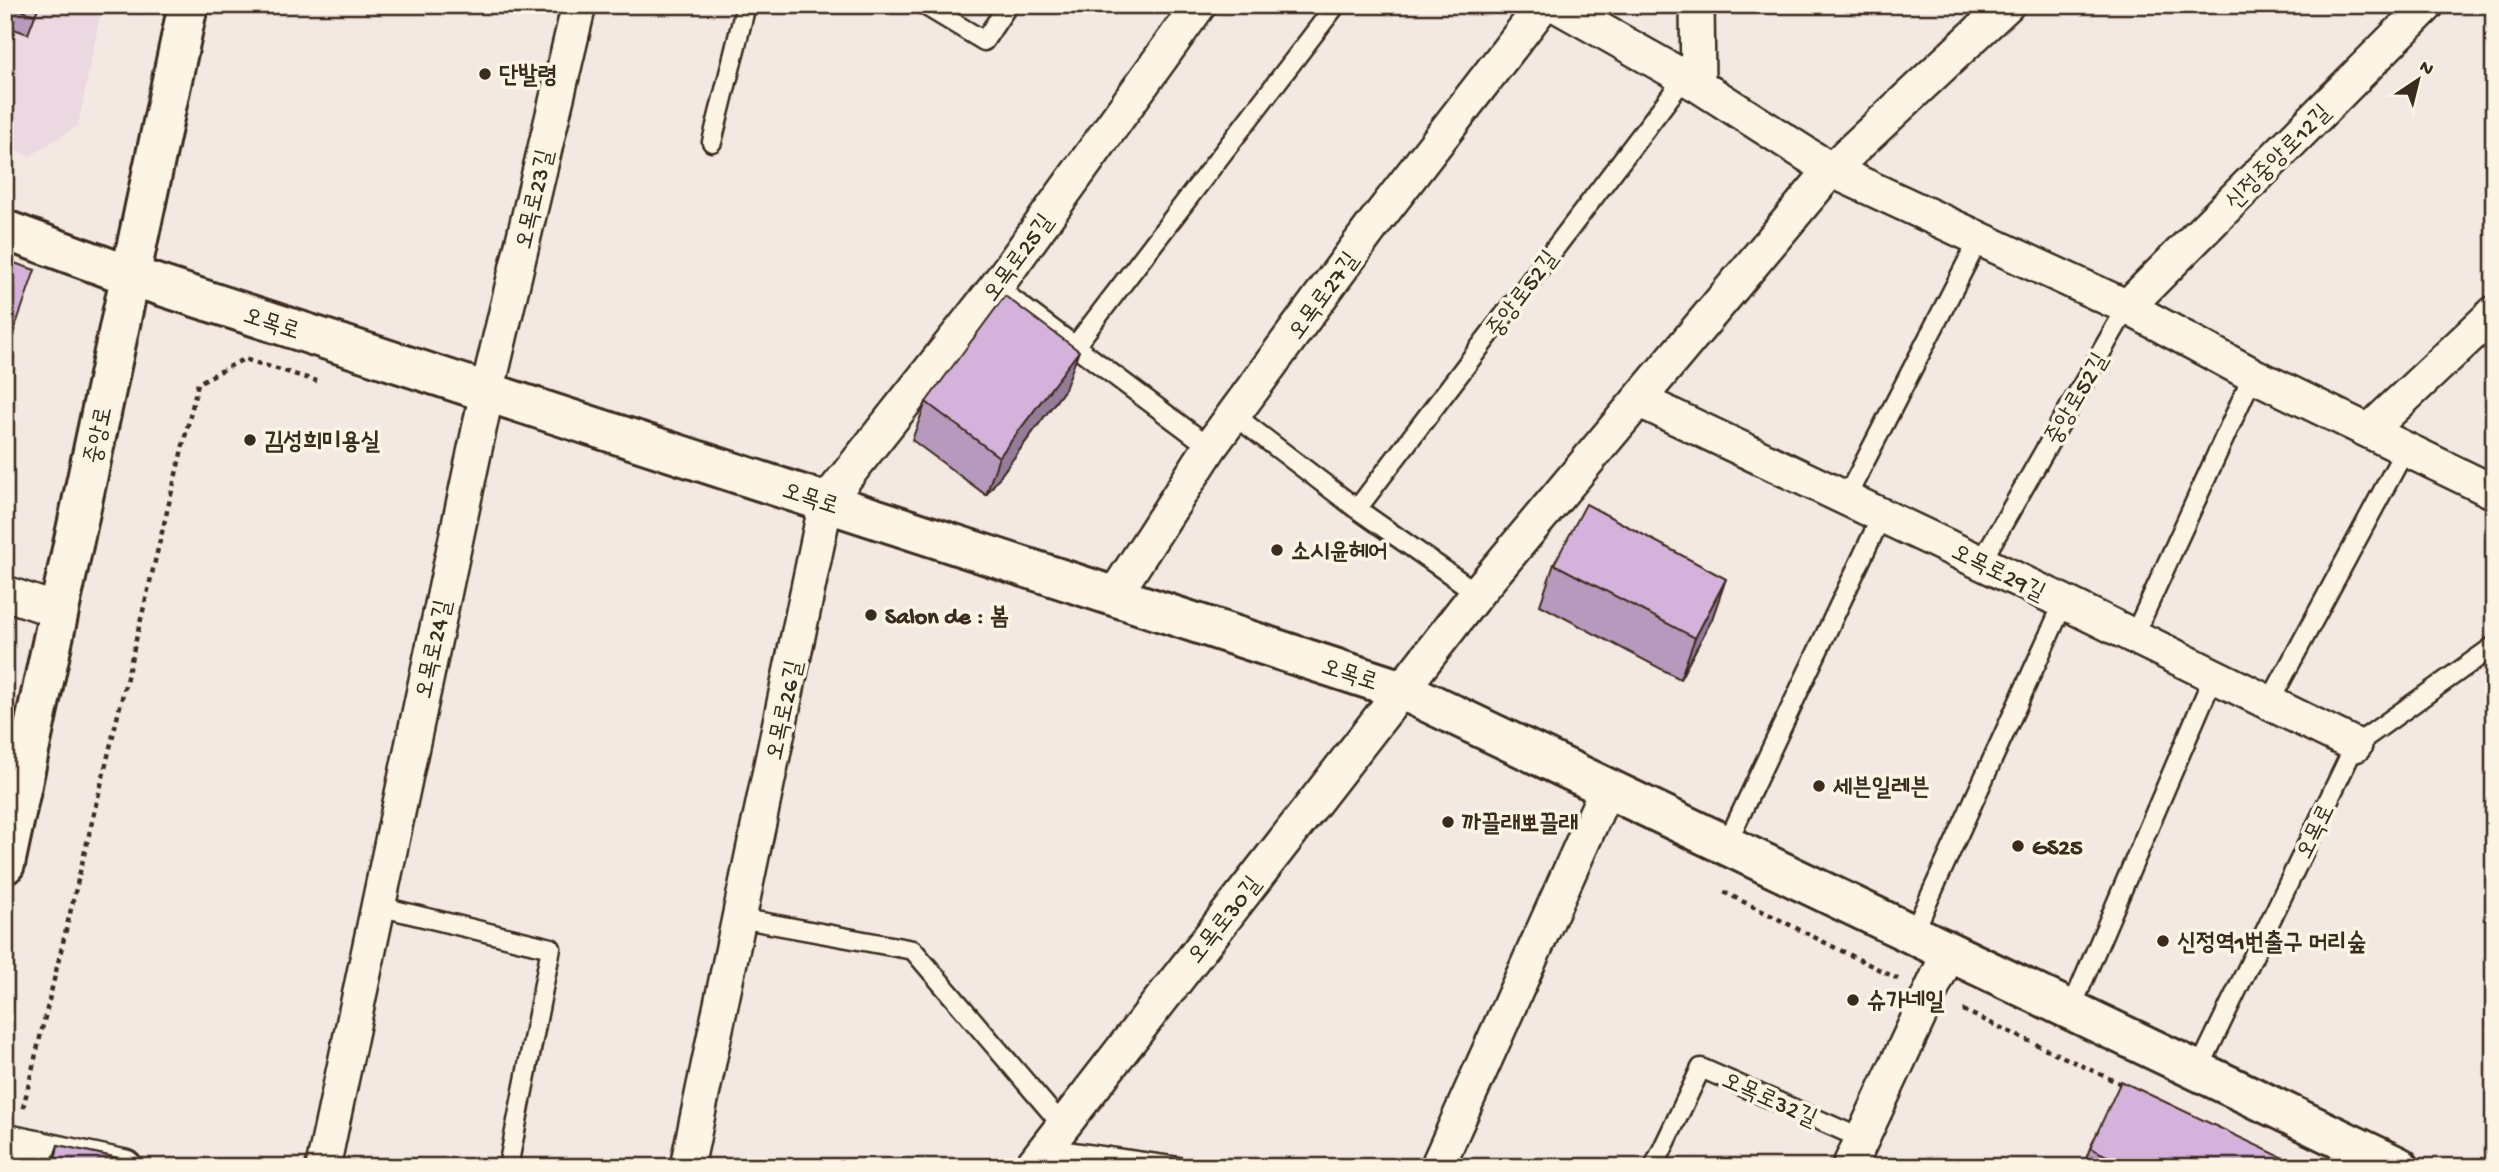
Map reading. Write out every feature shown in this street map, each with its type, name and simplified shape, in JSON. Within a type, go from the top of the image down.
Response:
[{"type":"main road","name":"중앙로","points":[[5,864],[188,5]]},
{"type":"main road","name":"오목로","points":[[5,230],[131,276],[1402,690],[2399,1167]]},
{"type":"street","name":"오목로23길","points":[[487,392],[579,5]]},
{"type":"street","name":"오목로25길","points":[[826,502],[996,287],[1199,5]]},
{"type":"street","name":"오목로27길","points":[[1114,596],[1210,447],[1376,221],[1543,5]]},
{"type":"street","points":[[1556,5],[1691,81],[1832,170],[2127,307],[2253,375],[2494,492]]},
{"type":"street","points":[[1691,81],[1697,5]]},
{"type":"street","points":[[1402,690],[1478,593],[1832,170],[2007,5]]},
{"type":"street","name":"신정중앙로12길","points":[[2127,307],[2427,5]]},
{"type":"street","points":[[2370,430],[2494,313]]},
{"type":"street","name":"오목로24길","points":[[323,1167],[487,392]]},
{"type":"street","name":"오목로29길","points":[[1641,401],[1981,562],[2355,745]]},
{"type":"street","name":"오목로26길","points":[[687,1167],[826,502]]},
{"type":"street","points":[[5,593],[60,611]]},
{"type":"street","name":"오목로30길","points":[[1046,1147],[1402,690]]},
{"type":"street","points":[[1437,1167],[1607,788]]},
{"type":"street","name":"오목로32길","points":[[1855,1153],[1949,952]]},
{"type":"street","points":[[10,1142],[125,1167]]},
{"type":"lane","points":[[712,142],[746,5]]},
{"type":"lane","points":[[924,5],[984,41],[1008,5]]},
{"type":"lane","points":[[1075,346],[1336,5]]},
{"type":"lane","name":"중앙로52길","points":[[1357,509],[1691,81]]},
{"type":"lane","points":[[1846,498],[1979,239]]},
{"type":"lane","points":[[996,287],[1210,447]]},
{"type":"lane","name":"중앙로52길","points":[[1981,562],[2127,307]]},
{"type":"lane","points":[[2134,636],[2253,375]]},
{"type":"lane","points":[[1234,415],[1357,509],[1478,593]]},
{"type":"lane","points":[[2269,703],[2406,448]]},
{"type":"lane","points":[[1726,845],[1882,515]]},
{"type":"lane","points":[[1913,934],[2064,602]]},
{"type":"lane","name":"오목로","points":[[2198,1071],[2355,745],[2494,646]]},
{"type":"lane","points":[[2071,1009],[2214,675]]},
{"type":"lane","points":[[378,905],[551,948],[508,1167]]},
{"type":"lane","points":[[739,918],[913,950],[1046,1147],[1178,1167]]},
{"type":"lane","name":"오목로32길","points":[[1654,1167],[1701,1068],[1855,1153]]},
{"type":"path","points":[[10,1142],[198,383],[244,359],[322,383]]},
{"type":"path","points":[[1712,885],[1929,994],[2132,1089]]},
{"type":"shaded area","points":[[5,5],[102,5],[78,126],[30,156],[5,148]]},
{"type":"building","points":[[6,5],[39,5],[35,15]]},
{"type":"building","points":[[5,260],[35,270],[5,356]]},
{"type":"building","points":[[1005,296],[1079,351],[999,457],[926,402]]},
{"type":"building","points":[[1586,504],[1726,579],[1695,638],[1554,564]]},
{"type":"building","points":[[2121,1081],[2302,1167],[2130,1167],[2090,1148]]},
{"type":"building","points":[[58,1145],[159,1167],[54,1167]]},
{"type":"place","name":"단발령","points":[[485,74]]},
{"type":"place","name":"김성희미용실","points":[[250,440]]},
{"type":"place","name":"소시윤헤어","points":[[1277,550]]},
{"type":"place","name":"Salon de : 봄","points":[[871,615]]},
{"type":"place","name":"세븐일레븐","points":[[1819,786]]},
{"type":"place","name":"까끌래뽀끌래","points":[[1448,822]]},
{"type":"place","name":"GS25","points":[[2018,846]]},
{"type":"place","name":"신정역1번출구 머리숲","points":[[2163,941]]},
{"type":"place","name":"슈가네일","points":[[1853,1000]]}]
